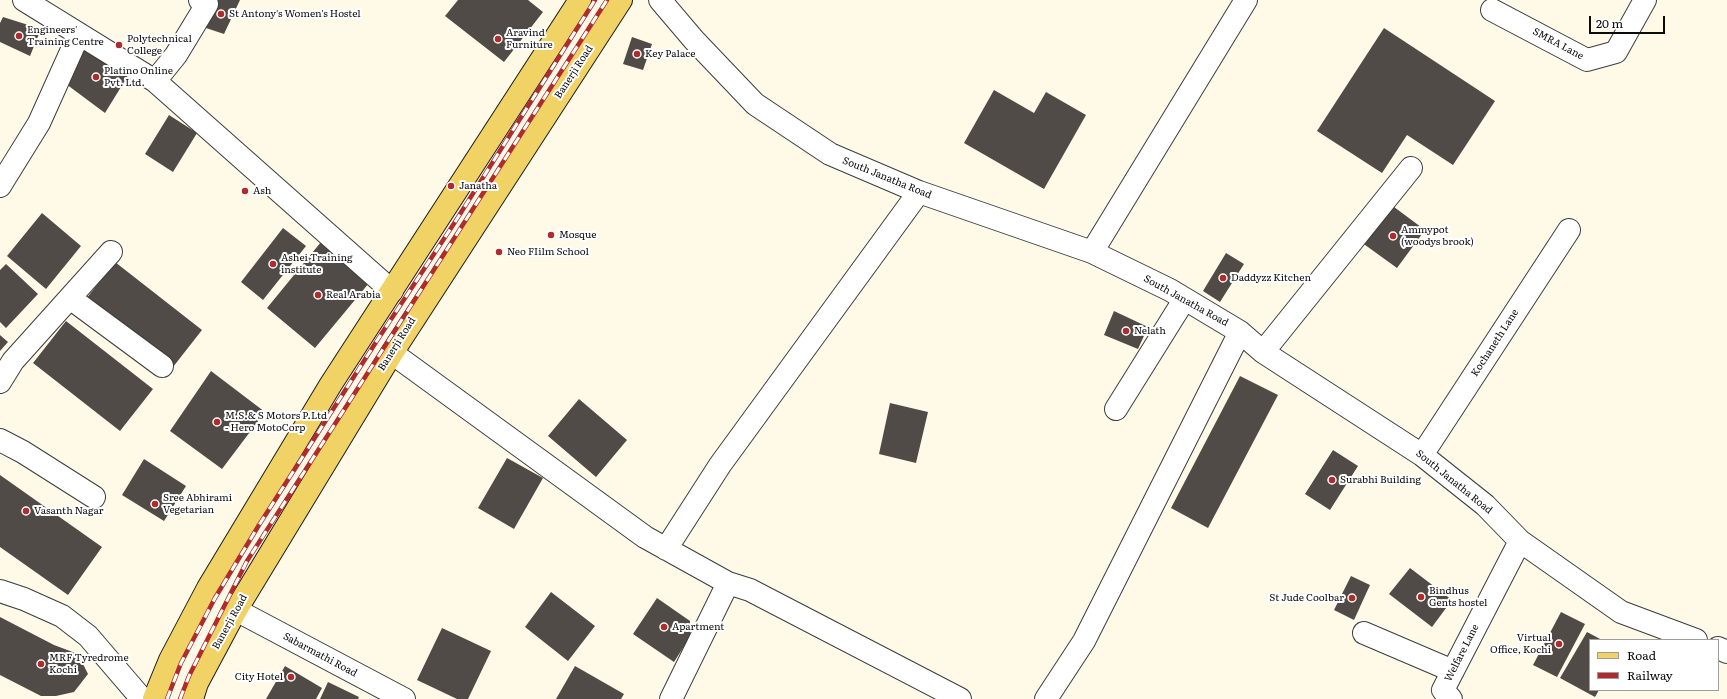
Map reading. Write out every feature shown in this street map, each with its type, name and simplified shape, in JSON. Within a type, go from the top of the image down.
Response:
[{"type":"main road","points":[[154,699],[170,660],[208,588],[331,384],[580,0]]},
{"type":"main road","name":"Banerji Road","points":[[192,699],[197,683],[236,610],[392,353],[621,0]]},
{"type":"main road","points":[[418,251],[446,268]]},
{"type":"street","points":[[24,0],[155,82],[392,291]]},
{"type":"street","points":[[155,82],[176,55],[207,4],[200,0]]},
{"type":"street","name":"South Janatha Road","points":[[660,0],[694,40],[755,104],[830,154],[919,192],[1092,252],[1170,290],[1184,300],[1240,332],[1263,352],[1422,455],[1486,505],[1520,541],[1621,612],[1693,639]]},
{"type":"street","points":[[1092,252],[1246,0]]},
{"type":"street","name":"SMRA Lane","points":[[1492,10],[1587,60],[1616,52],[1645,0]]},
{"type":"street","points":[[0,186],[39,123],[79,34]]},
{"type":"street","points":[[1263,352],[1411,168]]},
{"type":"street","points":[[666,549],[720,465],[919,192]]},
{"type":"street","name":"Kochaneth Lane","points":[[1422,455],[1569,230]]},
{"type":"street","points":[[0,382],[13,361],[111,252]]},
{"type":"street","points":[[70,298],[162,366]]},
{"type":"street","points":[[1116,409],[1184,300]]},
{"type":"street","points":[[1046,699],[1084,641],[1240,332]]},
{"type":"street","points":[[392,353],[645,537],[728,583],[750,590],[925,691],[960,699]]},
{"type":"street","points":[[0,440],[23,452],[94,497]]},
{"type":"street","name":"Welfare Lane","points":[[1451,699],[1443,690],[1520,541]]},
{"type":"street","points":[[671,699],[728,583]]},
{"type":"street","points":[[0,591],[24,599],[62,616],[88,636],[142,699]]},
{"type":"street","name":"Sabarmathi Road","points":[[236,610],[404,699]]},
{"type":"street","points":[[1364,633],[1453,671]]},
{"type":"building","name":"St Antony's Women's Hostel","points":[[215,0],[240,0],[224,34],[203,27]]},
{"type":"building","name":"Aravind Furniture","points":[[458,0],[528,0],[543,12],[504,62],[445,16]]},
{"type":"building","name":"Engineers' Training Centre","points":[[3,17],[41,29],[30,56],[0,42],[0,23]]},
{"type":"building","points":[[1384,28],[1495,101],[1453,165],[1407,135],[1382,173],[1317,131]]},
{"type":"building","name":"Key Palace","points":[[632,37],[652,44],[643,70],[623,64]]},
{"type":"building","name":"Platino Online Pvt. Ltd.","points":[[83,43],[129,74],[105,113],[62,81]]},
{"type":"building","points":[[994,90],[1034,113],[1046,92],[1086,115],[1044,189],[964,143]]},
{"type":"building","points":[[169,115],[197,133],[173,172],[145,154]]},
{"type":"building","name":"Ammypot (woodys brook)","points":[[1390,204],[1425,230],[1397,268],[1361,242]]},
{"type":"building","points":[[42,213],[81,246],[46,289],[7,256]]},
{"type":"building","name":"Ashei Training institute","points":[[283,228],[306,246],[263,300],[241,282]]},
{"type":"building","name":"Real Arabia","points":[[321,242],[369,283],[315,348],[267,308]]},
{"type":"building","name":"Daddyzz Kitchen","points":[[1226,253],[1244,264],[1220,302],[1203,291]]},
{"type":"building","points":[[115,262],[202,330],[173,367],[86,299]]},
{"type":"building","points":[[6,264],[38,294],[6,328],[0,322],[0,270]]},
{"type":"building","name":"Nelath","points":[[1114,311],[1148,327],[1138,349],[1104,335]]},
{"type":"building","points":[[66,321],[153,389],[120,431],[33,363]]},
{"type":"building","points":[[0,335],[8,342],[0,351]]},
{"type":"building","name":"M.S.& S Motors P.Ltd - Hero MotoCorp","points":[[211,371],[265,412],[222,469],[170,431]]},
{"type":"building","points":[[1240,376],[1278,395],[1208,528],[1171,508]]},
{"type":"building","points":[[579,399],[627,440],[596,477],[548,436]]},
{"type":"building","points":[[890,403],[928,412],[916,463],[879,454]]},
{"type":"building","name":"Surabhi Building","points":[[1333,450],[1358,466],[1330,510],[1305,494]]},
{"type":"building","points":[[507,458],[543,478],[514,529],[478,508]]},
{"type":"building","points":[[144,459],[186,486],[164,521],[122,495]]},
{"type":"building","name":"Vasanth Nagar","points":[[0,475],[102,547],[68,595],[0,547]]},
{"type":"building","name":"Bindhus Gents hostel","points":[[1410,568],[1452,600],[1432,627],[1389,594]]},
{"type":"building","name":"St Jude Coolbar","points":[[1351,576],[1370,585],[1354,620],[1334,610]]},
{"type":"building","points":[[551,592],[595,626],[568,661],[525,627]]},
{"type":"building","name":"Apartment","points":[[657,598],[690,621],[690,637],[674,662],[633,634]]},
{"type":"building","name":"Virtual Office, Kochi","points":[[1561,612],[1585,624],[1557,677],[1533,665]]},
{"type":"building","name":"MRF Tyredrome Kochi","points":[[0,617],[54,645],[78,654],[88,674],[74,692],[56,696],[41,696],[0,675]]},
{"type":"building","points":[[442,628],[491,651],[468,699],[457,699],[417,680]]},
{"type":"building","points":[[1587,632],[1600,639],[1589,639],[1589,691],[1598,691],[1595,697],[1560,678]]},
{"type":"building","name":"City Hotel","points":[[285,666],[322,688],[316,699],[266,699]]},
{"type":"building","points":[[575,666],[624,694],[621,699],[556,699]]},
{"type":"building","points":[[328,682],[359,697],[358,699],[320,699]]},
{"type":"railway","points":[[167,699],[181,663],[215,598],[259,525],[455,222],[595,0]]},
{"type":"railway","points":[[180,699],[189,676],[247,561],[607,0]]},
{"type":"place","name":"St Antony's Women's Hostel","points":[[221,14]]},
{"type":"place","name":"Engineers' Training Centre","points":[[19,36]]},
{"type":"place","name":"Aravind Furniture","points":[[498,39]]},
{"type":"place","name":"Polytechnical College","points":[[119,45]]},
{"type":"place","name":"Key Palace","points":[[637,54]]},
{"type":"place","name":"Platino Online Pvt. Ltd.","points":[[96,77]]},
{"type":"place","name":"Janatha","points":[[451,186]]},
{"type":"place","name":"Ash","points":[[245,191]]},
{"type":"place","name":"Mosque","points":[[551,235]]},
{"type":"place","name":"Ammypot (woodys brook)","points":[[1393,236]]},
{"type":"place","name":"Neo FIilm School","points":[[499,252]]},
{"type":"place","name":"Ashei Training institute","points":[[273,264]]},
{"type":"place","name":"Daddyzz Kitchen","points":[[1223,278]]},
{"type":"place","name":"Real Arabia","points":[[318,295]]},
{"type":"place","name":"Nelath","points":[[1126,331]]},
{"type":"place","name":"M.S.& S Motors P.Ltd - Hero MotoCorp","points":[[217,422]]},
{"type":"place","name":"Surabhi Building","points":[[1332,480]]},
{"type":"place","name":"Sree Abhirami Vegetarian","points":[[155,504]]},
{"type":"place","name":"Vasanth Nagar","points":[[26,511]]},
{"type":"place","name":"Bindhus Gents hostel","points":[[1421,597]]},
{"type":"place","name":"St Jude Coolbar","points":[[1352,598]]},
{"type":"place","name":"Apartment","points":[[664,627]]},
{"type":"place","name":"Virtual Office, Kochi","points":[[1559,644]]},
{"type":"place","name":"MRF Tyredrome Kochi","points":[[41,664]]},
{"type":"place","name":"City Hotel","points":[[291,677]]}]
